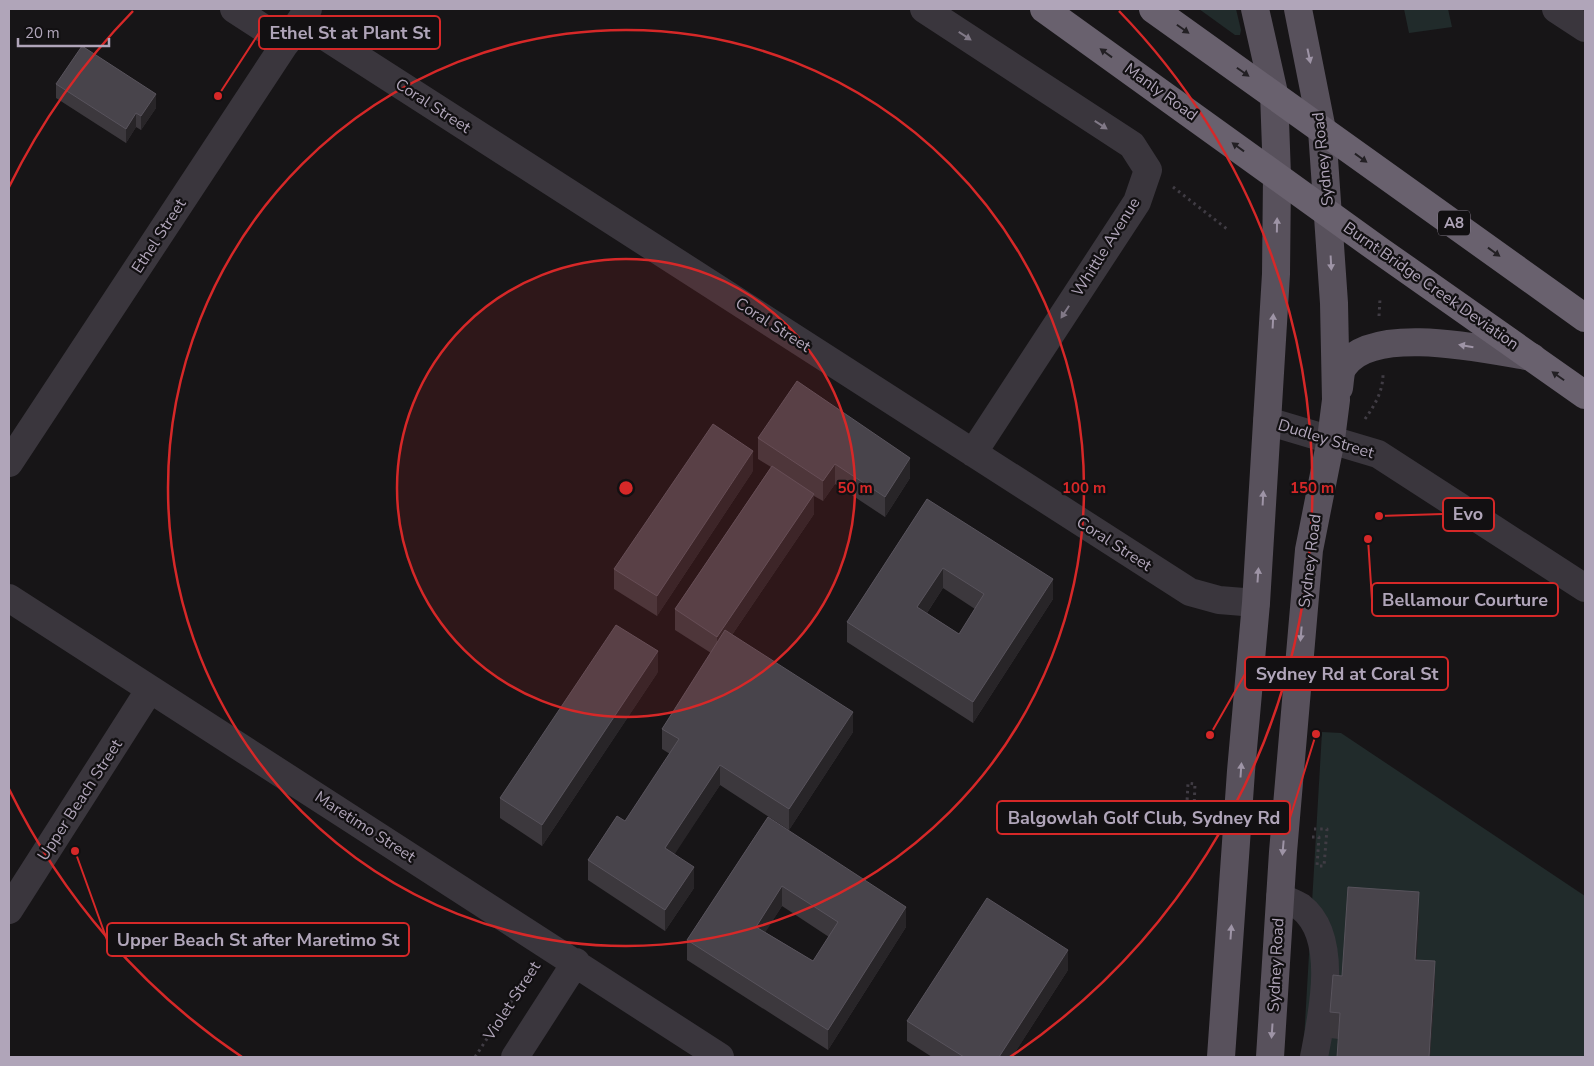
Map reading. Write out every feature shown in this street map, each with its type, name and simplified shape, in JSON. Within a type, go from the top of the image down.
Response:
[{"type":"highway","name":"Manly Road","points":[[1044,9],[1277,176]]},
{"type":"highway","name":"A8","points":[[1153,9],[1274,93],[1322,130],[1585,318]]},
{"type":"highway","name":"Burnt Bridge Creek Deviation","points":[[1277,176],[1585,395]]},
{"type":"main road","points":[[1221,1057],[1241,772],[1256,603],[1276,274],[1277,176],[1274,93],[1254,9]]},
{"type":"main road","name":"Sydney Road","points":[[1270,1057],[1280,897],[1308,550],[1331,439],[1336,400],[1329,214],[1322,130],[1298,9]]},
{"type":"main road","points":[[1336,400],[1344,366],[1359,352],[1381,345],[1447,342],[1532,357]]},
{"type":"street","points":[[234,9],[286,43]]},
{"type":"street","points":[[924,9],[1132,145],[1148,170]]},
{"type":"street","points":[[1556,9],[1585,28]]},
{"type":"street","name":"Ethel Street","points":[[9,464],[305,15]]},
{"type":"street","name":"Coral Street","points":[[305,15],[972,453],[1190,592],[1219,600],[1256,603]]},
{"type":"street","name":"Whittle Avenue","points":[[972,453],[1137,202],[1148,170]]},
{"type":"street","name":"Dudley Street","points":[[1267,421],[1378,454],[1585,588]]},
{"type":"street","name":"Maretimo Street","points":[[9,598],[576,962],[720,1057]]},
{"type":"street","name":"Upper Beach Street","points":[[9,910],[150,689]]},
{"type":"street","points":[[1280,897],[1301,907],[1320,934],[1326,982],[1314,1057]]},
{"type":"street","name":"Violet Street","points":[[515,1057],[576,962]]},
{"type":"path","points":[[1148,170],[1227,229]]},
{"type":"path","points":[[1379,321],[1380,300]]},
{"type":"path","points":[[1365,419],[1376,404],[1383,383],[1383,365]]},
{"type":"path","points":[[1186,821],[1188,783],[1195,784],[1194,809],[1206,810]]},
{"type":"path","points":[[1319,837],[1318,866],[1324,866]]},
{"type":"path","name":"Violet Street","points":[[475,1057],[548,945]]},
{"type":"shaded area","points":[[1199,9],[1236,9],[1241,30],[1240,35],[1235,35]]},
{"type":"shaded area","points":[[1404,9],[1448,9],[1452,27],[1409,33]]},
{"type":"shaded area","points":[[1322,732],[1341,733],[1585,896],[1585,1057],[1303,1057]]},
{"type":"building","points":[[82,46],[156,94],[141,116],[136,113],[126,129],[56,84]]},
{"type":"building","points":[[797,381],[910,458],[885,497],[835,464],[823,481],[758,438]]},
{"type":"building","points":[[713,424],[753,451],[657,596],[614,569]]},
{"type":"building","points":[[772,466],[814,494],[717,637],[675,609]]},
{"type":"building","points":[[927,499],[1053,579],[973,702],[847,622]],"holes":[[[943,568],[984,594],[959,634],[917,607]]]},
{"type":"building","points":[[616,625],[658,651],[542,825],[500,798]]},
{"type":"building","points":[[725,630],[853,712],[789,809],[720,765],[665,848],[694,867],[665,910],[588,860],[617,816],[625,821],[679,739],[662,729]]},
{"type":"building","points":[[768,817],[906,907],[828,1030],[687,940]],"holes":[[[782,886],[838,922],[813,961],[756,927]]]},
{"type":"building","points":[[1348,887],[1419,892],[1415,960],[1435,961],[1429,1057],[1337,1057],[1340,1013],[1330,1012],[1333,975],[1342,976]]},
{"type":"building","points":[[987,898],[1068,950],[999,1057],[964,1057],[907,1021]]},
{"type":"place","name":"Ethel St at Plant St","points":[[218,96]]},
{"type":"place","name":"Evo","points":[[1379,516]]},
{"type":"place","name":"Bellamour Courture","points":[[1368,539]]},
{"type":"place","name":"Balgowlah Golf Club, Sydney Rd","points":[[1316,734]]},
{"type":"place","name":"Sydney Rd at Coral St","points":[[1210,735]]},
{"type":"place","name":"Upper Beach St after Maretimo St","points":[[75,851]]}]
